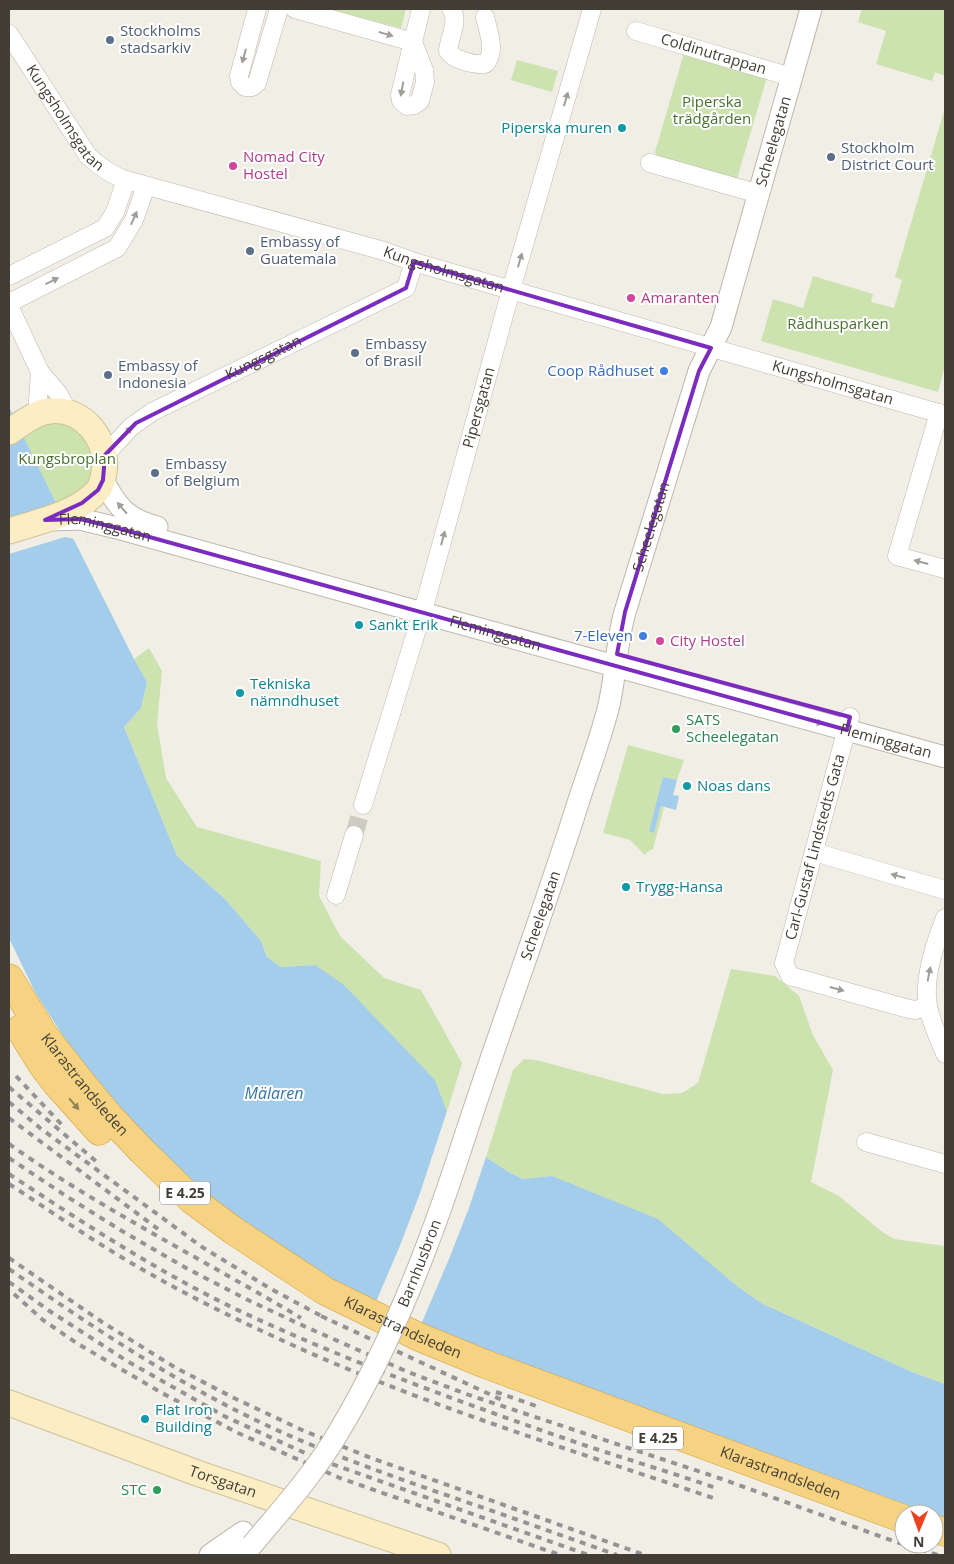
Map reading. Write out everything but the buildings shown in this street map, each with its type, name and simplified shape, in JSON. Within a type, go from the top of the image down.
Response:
[{"type":"highway","name":"Klarastrandsleden","points":[[9,977],[44,1035],[110,1117],[142,1151],[191,1199],[241,1236],[325,1291],[418,1336],[485,1364],[894,1515]]},
{"type":"highway","name":"Klarastrandsleden","points":[[9,1010],[43,1066],[91,1123],[133,1165],[182,1207],[271,1270],[317,1296],[414,1344],[481,1372],[894,1525]]},
{"type":"highway","points":[[9,1027],[43,1066]]},
{"type":"main road","points":[[9,432],[34,417],[49,411],[69,413],[87,423],[93,429],[99,436],[105,455],[103,480],[94,494],[82,504],[77,513],[9,531]]},
{"type":"main road","name":"Torsgatan","points":[[9,1405],[197,1473],[438,1555]]},
{"type":"street","points":[[256,9],[238,76],[240,82],[245,87],[252,87],[257,83],[279,9]]},
{"type":"street","points":[[295,9],[413,42],[421,9]]},
{"type":"street","points":[[451,9],[454,11],[455,19],[448,44],[450,55],[480,65],[485,64],[489,60],[492,49],[485,17]]},
{"type":"street","name":"Pipersgatan","points":[[363,805],[424,606],[511,290],[592,9]]},
{"type":"street","name":"Scheelegatan","points":[[495,1046],[562,854],[608,709],[620,627],[624,612],[699,371],[721,327],[811,9]]},
{"type":"street","name":"Coldinutrappan","points":[[636,31],[791,77]]},
{"type":"street","name":"Kungsholmsgatan","points":[[9,34],[88,156],[112,175],[384,251],[414,262],[942,414]]},
{"type":"street","points":[[650,163],[759,194]]},
{"type":"street","points":[[9,276],[105,228],[115,212],[126,180]]},
{"type":"street","points":[[69,413],[58,393],[40,372],[9,304],[117,248],[134,220],[146,186]]},
{"type":"street","points":[[105,228],[117,248]]},
{"type":"street","name":"Kungsgatan","points":[[105,455],[131,427],[152,412],[406,288],[414,262]]},
{"type":"street","points":[[34,417],[40,372]]},
{"type":"street","points":[[942,414],[897,556],[945,569]]},
{"type":"street","name":"Fleminggatan","points":[[103,480],[109,492],[126,513],[144,523],[424,606],[848,724],[945,756]]},
{"type":"street","name":"Fleminggatan","points":[[77,513],[117,528],[424,606]]},
{"type":"street","name":"Fleminggatan","points":[[848,724],[945,744]]},
{"type":"street","name":"Carl-Gustaf Lindstedts Gata","points":[[848,724],[784,964],[790,976],[909,1009],[916,1010],[928,1006]]},
{"type":"street","points":[[336,895],[354,835]]},
{"type":"street","points":[[814,852],[945,890]]},
{"type":"street","points":[[945,918],[933,951],[928,982],[928,1006],[945,1054]]},
{"type":"street","name":"Barnhusbron","points":[[210,1555],[240,1547],[297,1490],[338,1434],[371,1372],[427,1246],[495,1046]]},
{"type":"street","points":[[866,1142],[945,1164]]},
{"type":"highlighted area","points":[[414,262],[711,348],[699,371],[625,612],[617,654],[850,717],[847,730],[117,528],[80,519],[45,520],[82,503],[98,490],[103,480],[105,455],[136,423],[406,288]]},
{"type":"green space","points":[[329,9],[406,9],[401,28]]},
{"type":"green space","points":[[862,9],[945,9],[945,76],[935,72],[932,81],[876,64],[886,31],[858,22]]},
{"type":"green space","name":"Piperska trädgården","points":[[684,53],[767,77],[736,182],[660,161],[655,152]]},
{"type":"green space","points":[[517,60],[558,71],[552,92],[511,80]]},
{"type":"green space","name":"Rådhusparken","points":[[945,108],[945,365],[938,392],[761,341],[773,299],[803,308],[813,276],[873,294],[871,302],[894,308],[902,280],[895,277]]},
{"type":"green space","name":"Kungsbroplan","points":[[50,420],[74,425],[95,450],[91,484],[57,505],[22,434]]},
{"type":"green space","points":[[149,648],[162,671],[157,724],[166,778],[197,827],[321,861],[319,896],[340,936],[384,978],[421,990],[462,1063],[447,1112],[434,1080],[378,1022],[315,965],[281,967],[267,957],[261,941],[226,900],[177,856],[124,727],[141,708],[147,682],[134,659]]},
{"type":"green space","points":[[628,745],[684,760],[677,780],[663,777],[654,832],[661,806],[664,807],[653,849],[645,855],[630,840],[603,833]]},
{"type":"green space","points":[[731,969],[775,976],[799,996],[813,1035],[833,1070],[811,1182],[839,1196],[881,1231],[894,1239],[945,1246],[945,1384],[912,1372],[763,1304],[738,1287],[552,1176],[523,1179],[486,1157],[513,1070],[524,1059],[536,1060],[663,1094],[682,1093],[698,1083]]},
{"type":"water","name":"Mälaren","points":[[9,407],[57,505],[72,501],[89,542],[73,538],[147,682],[141,708],[124,727],[177,856],[226,900],[261,941],[267,957],[281,967],[315,965],[344,985],[435,1080],[447,1112],[486,1157],[523,1179],[552,1176],[658,1219],[738,1287],[763,1304],[912,1372],[945,1384],[945,1522],[944,1504],[894,1504],[894,1507],[471,1350],[293,1260],[173,1171],[88,1075],[35,992],[9,938]]},
{"type":"water","points":[[663,777],[677,780],[673,795],[679,796],[676,810],[661,806],[654,833],[649,831]]},
{"type":"pier","points":[[72,501],[89,542],[65,537],[9,554],[9,521]]},
{"type":"pier","points":[[448,1108],[487,1154],[469,1208],[420,1327],[375,1304],[420,1193]]},
{"type":"tunnel","points":[[354,835],[363,805]]},
{"type":"railway","points":[[16,1076],[62,1125]]},
{"type":"railway","points":[[9,1087],[98,1163]]},
{"type":"railway","points":[[9,1102],[40,1128],[202,1247],[271,1289],[327,1319]]},
{"type":"railway","points":[[9,1118],[158,1229]]},
{"type":"railway","points":[[9,1144],[116,1212],[301,1318]]},
{"type":"railway","points":[[9,1158],[122,1231],[188,1269],[250,1301],[408,1372],[466,1394],[722,1479],[896,1542],[938,1555]]},
{"type":"railway","points":[[9,1174],[153,1265],[244,1313],[408,1382],[575,1442],[716,1488]]},
{"type":"railway","points":[[9,1184],[106,1248],[153,1276],[226,1314],[328,1361],[492,1424],[713,1498]]},
{"type":"railway","points":[[9,1258],[102,1322],[176,1368],[302,1430],[371,1458],[645,1555]]},
{"type":"railway","points":[[9,1269],[144,1359],[251,1418],[358,1464],[617,1555]]},
{"type":"railway","points":[[9,1282],[48,1310],[127,1361],[224,1416],[318,1459],[588,1555]]},
{"type":"railway","points":[[14,1294],[43,1320],[78,1344],[162,1393],[238,1433],[340,1478],[560,1555]]},
{"type":"railway","points":[[321,1316],[502,1400]]},
{"type":"railway","points":[[496,1392],[536,1406]]},
{"type":"place","name":"Stockholms stadsarkiv","points":[[110,40]]},
{"type":"place","name":"Piperska muren","points":[[622,128]]},
{"type":"place","name":"Stockholm District Court","points":[[831,157]]},
{"type":"place","name":"Nomad City Hostel","points":[[233,166]]},
{"type":"place","name":"Embassy of Guatemala","points":[[250,251]]},
{"type":"place","name":"Amaranten","points":[[631,298]]},
{"type":"place","name":"Embassy of Brasil","points":[[355,353]]},
{"type":"place","name":"Coop Rådhuset","points":[[664,371]]},
{"type":"place","name":"Embassy of Indonesia","points":[[108,375]]},
{"type":"place","name":"Embassy of Belgium","points":[[155,473]]},
{"type":"place","name":"Sankt Erik","points":[[359,625]]},
{"type":"place","name":"7-Eleven","points":[[643,636]]},
{"type":"place","name":"City Hostel","points":[[660,641]]},
{"type":"place","name":"Tekniska nämndhuset","points":[[240,693]]},
{"type":"place","name":"SATS Scheelegatan","points":[[676,729]]},
{"type":"place","name":"Noas dans","points":[[687,786]]},
{"type":"place","name":"Trygg-Hansa","points":[[626,887]]},
{"type":"place","name":"Flat Iron Building","points":[[145,1419]]},
{"type":"place","name":"STC","points":[[157,1490]]}]
